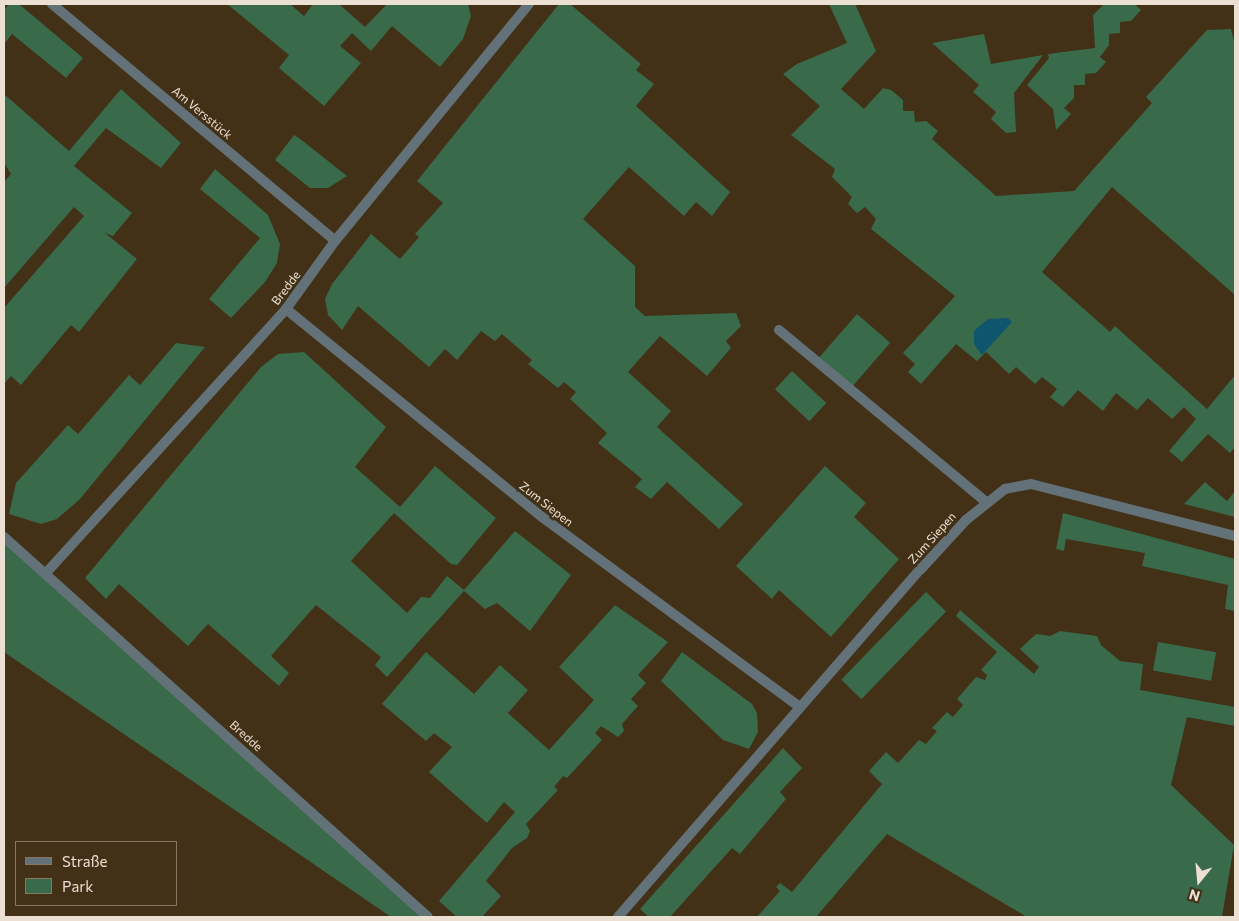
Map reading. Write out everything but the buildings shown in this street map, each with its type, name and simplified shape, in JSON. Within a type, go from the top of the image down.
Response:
[{"type":"street","name":"Am Versstück","points":[[52,4],[335,241]]},
{"type":"street","name":"Bredde","points":[[46,574],[286,309],[335,241],[529,4]]},
{"type":"street","name":"Zum Siepen","points":[[286,309],[542,517],[800,707]]},
{"type":"street","points":[[778,330],[986,502]]},
{"type":"street","name":"Zum Siepen","points":[[618,917],[959,527],[986,502],[1005,489],[1031,484],[1235,536]]},
{"type":"street","name":"Bredde","points":[[4,537],[428,917]]},
{"type":"green space","points":[[9,4],[19,4],[83,58],[66,78],[12,34],[4,44],[4,10]]},
{"type":"green space","points":[[227,4],[290,4],[304,16],[313,4],[339,4],[365,27],[387,4],[468,4],[471,16],[463,39],[440,67],[392,26],[371,51],[352,33],[340,46],[361,63],[324,106],[279,68],[289,55]]},
{"type":"green space","points":[[559,4],[570,4],[641,64],[636,70],[654,84],[636,106],[730,192],[712,216],[696,202],[684,216],[629,167],[583,219],[635,266],[635,307],[645,316],[736,313],[741,326],[726,341],[731,348],[707,376],[660,336],[628,372],[671,411],[657,427],[743,504],[719,529],[667,482],[651,499],[635,487],[642,479],[598,443],[607,433],[570,399],[576,392],[564,382],[558,388],[528,364],[532,360],[502,334],[495,341],[481,331],[457,360],[445,349],[429,367],[358,306],[342,330],[328,315],[325,299],[332,284],[371,234],[400,259],[419,237],[415,234],[443,203],[417,181]]},
{"type":"green space","points":[[829,4],[855,4],[876,51],[841,89],[864,109],[883,88],[891,90],[903,100],[903,111],[914,111],[915,122],[926,121],[938,131],[932,139],[996,196],[1074,191],[1152,103],[1146,97],[1207,30],[1231,29],[1235,45],[1235,295],[1112,187],[1042,272],[1110,332],[1115,326],[1207,409],[1235,375],[1235,447],[1230,453],[1208,434],[1182,462],[1169,451],[1196,419],[1184,407],[1172,419],[1148,398],[1137,410],[1116,393],[1103,411],[1078,390],[1063,407],[1050,397],[1057,389],[1042,377],[1035,384],[1016,367],[1009,374],[986,352],[977,361],[956,344],[921,384],[908,372],[915,364],[903,353],[955,296],[871,229],[876,219],[865,207],[857,213],[848,204],[852,197],[832,177],[835,169],[791,135],[820,106],[783,74],[797,64],[847,43]]},
{"type":"green space","points":[[1104,4],[1134,4],[1141,10],[1131,21],[1120,22],[1120,33],[1109,34],[1109,45],[1100,57],[1106,62],[1096,73],[1085,74],[1085,85],[1074,85],[1074,98],[1064,108],[1071,114],[1056,130],[1053,109],[1027,85],[1049,58],[1048,54],[1095,48],[1093,15]]},
{"type":"green space","points":[[984,34],[991,64],[1043,55],[1014,93],[1016,132],[1006,133],[991,119],[996,112],[973,92],[979,85],[932,43]]},
{"type":"green space","points":[[121,89],[181,143],[161,168],[106,128],[74,166],[132,213],[113,236],[105,233],[137,259],[79,332],[71,325],[21,385],[11,376],[4,384],[4,308],[84,216],[74,207],[4,288],[4,182],[11,174],[4,163],[4,94],[69,151]]},
{"type":"green space","points":[[294,135],[347,176],[328,188],[310,188],[275,160]]},
{"type":"green space","points":[[215,169],[268,215],[280,244],[277,263],[265,282],[231,318],[209,299],[260,238],[200,189]]},
{"type":"green space","points":[[857,314],[890,343],[850,390],[816,361]]},
{"type":"green space","points":[[176,343],[205,347],[80,499],[57,519],[41,524],[9,514],[16,483],[68,425],[78,434],[129,375],[140,385]]},
{"type":"green space","points":[[304,352],[386,427],[355,467],[400,507],[435,466],[496,518],[457,565],[451,564],[394,513],[351,561],[407,613],[421,597],[430,598],[447,576],[464,590],[515,531],[571,575],[530,631],[497,603],[485,609],[464,591],[387,677],[375,665],[381,657],[316,605],[271,656],[289,673],[279,686],[208,624],[188,646],[119,584],[106,599],[85,578],[261,367],[278,354]]},
{"type":"green space","points":[[792,371],[826,403],[809,421],[775,389]]},
{"type":"green space","points":[[825,466],[866,503],[854,517],[899,559],[831,637],[779,590],[772,599],[736,566]]},
{"type":"green space","points":[[1205,482],[1227,501],[1235,491],[1235,517],[1184,504]]},
{"type":"green space","points":[[1063,513],[1235,559],[1235,611],[1225,609],[1228,585],[1142,566],[1145,553],[1066,539],[1064,551],[1056,549]]},
{"type":"green space","points":[[4,537],[428,917],[391,917],[4,652]]},
{"type":"green space","points":[[926,592],[946,611],[861,699],[841,680]]},
{"type":"green space","points":[[615,605],[668,642],[638,675],[646,683],[631,699],[638,706],[622,724],[624,731],[618,737],[601,726],[595,733],[602,740],[567,778],[563,776],[554,787],[558,790],[526,824],[530,831],[527,838],[512,848],[486,881],[501,896],[482,917],[457,917],[439,901],[515,812],[504,802],[487,823],[429,772],[452,747],[434,733],[426,741],[382,704],[426,652],[474,694],[500,665],[528,690],[508,713],[549,750],[594,700],[559,667]]},
{"type":"green space","points":[[960,610],[1034,674],[1039,667],[1020,649],[1036,634],[1050,636],[1060,631],[1097,636],[1101,645],[1120,661],[1143,664],[1140,690],[1235,707],[1235,726],[1187,717],[1171,785],[1234,845],[1222,917],[1027,917],[887,834],[816,917],[757,917],[780,891],[776,887],[780,883],[792,892],[882,784],[869,771],[886,752],[898,763],[919,740],[926,744],[937,731],[932,728],[947,712],[953,717],[963,705],[957,699],[976,677],[985,680],[987,675],[981,670],[997,652],[956,616]]},
{"type":"green space","points":[[1158,642],[1216,652],[1211,681],[1153,671]]},
{"type":"green space","points":[[682,652],[752,704],[757,713],[758,732],[749,749],[723,740],[661,681]]},
{"type":"green space","points":[[783,748],[802,768],[780,792],[786,799],[740,854],[732,848],[670,917],[649,917],[640,909]]},
{"type":"water","points":[[1008,318],[1012,322],[982,355],[974,344],[974,331],[988,319]]}]
